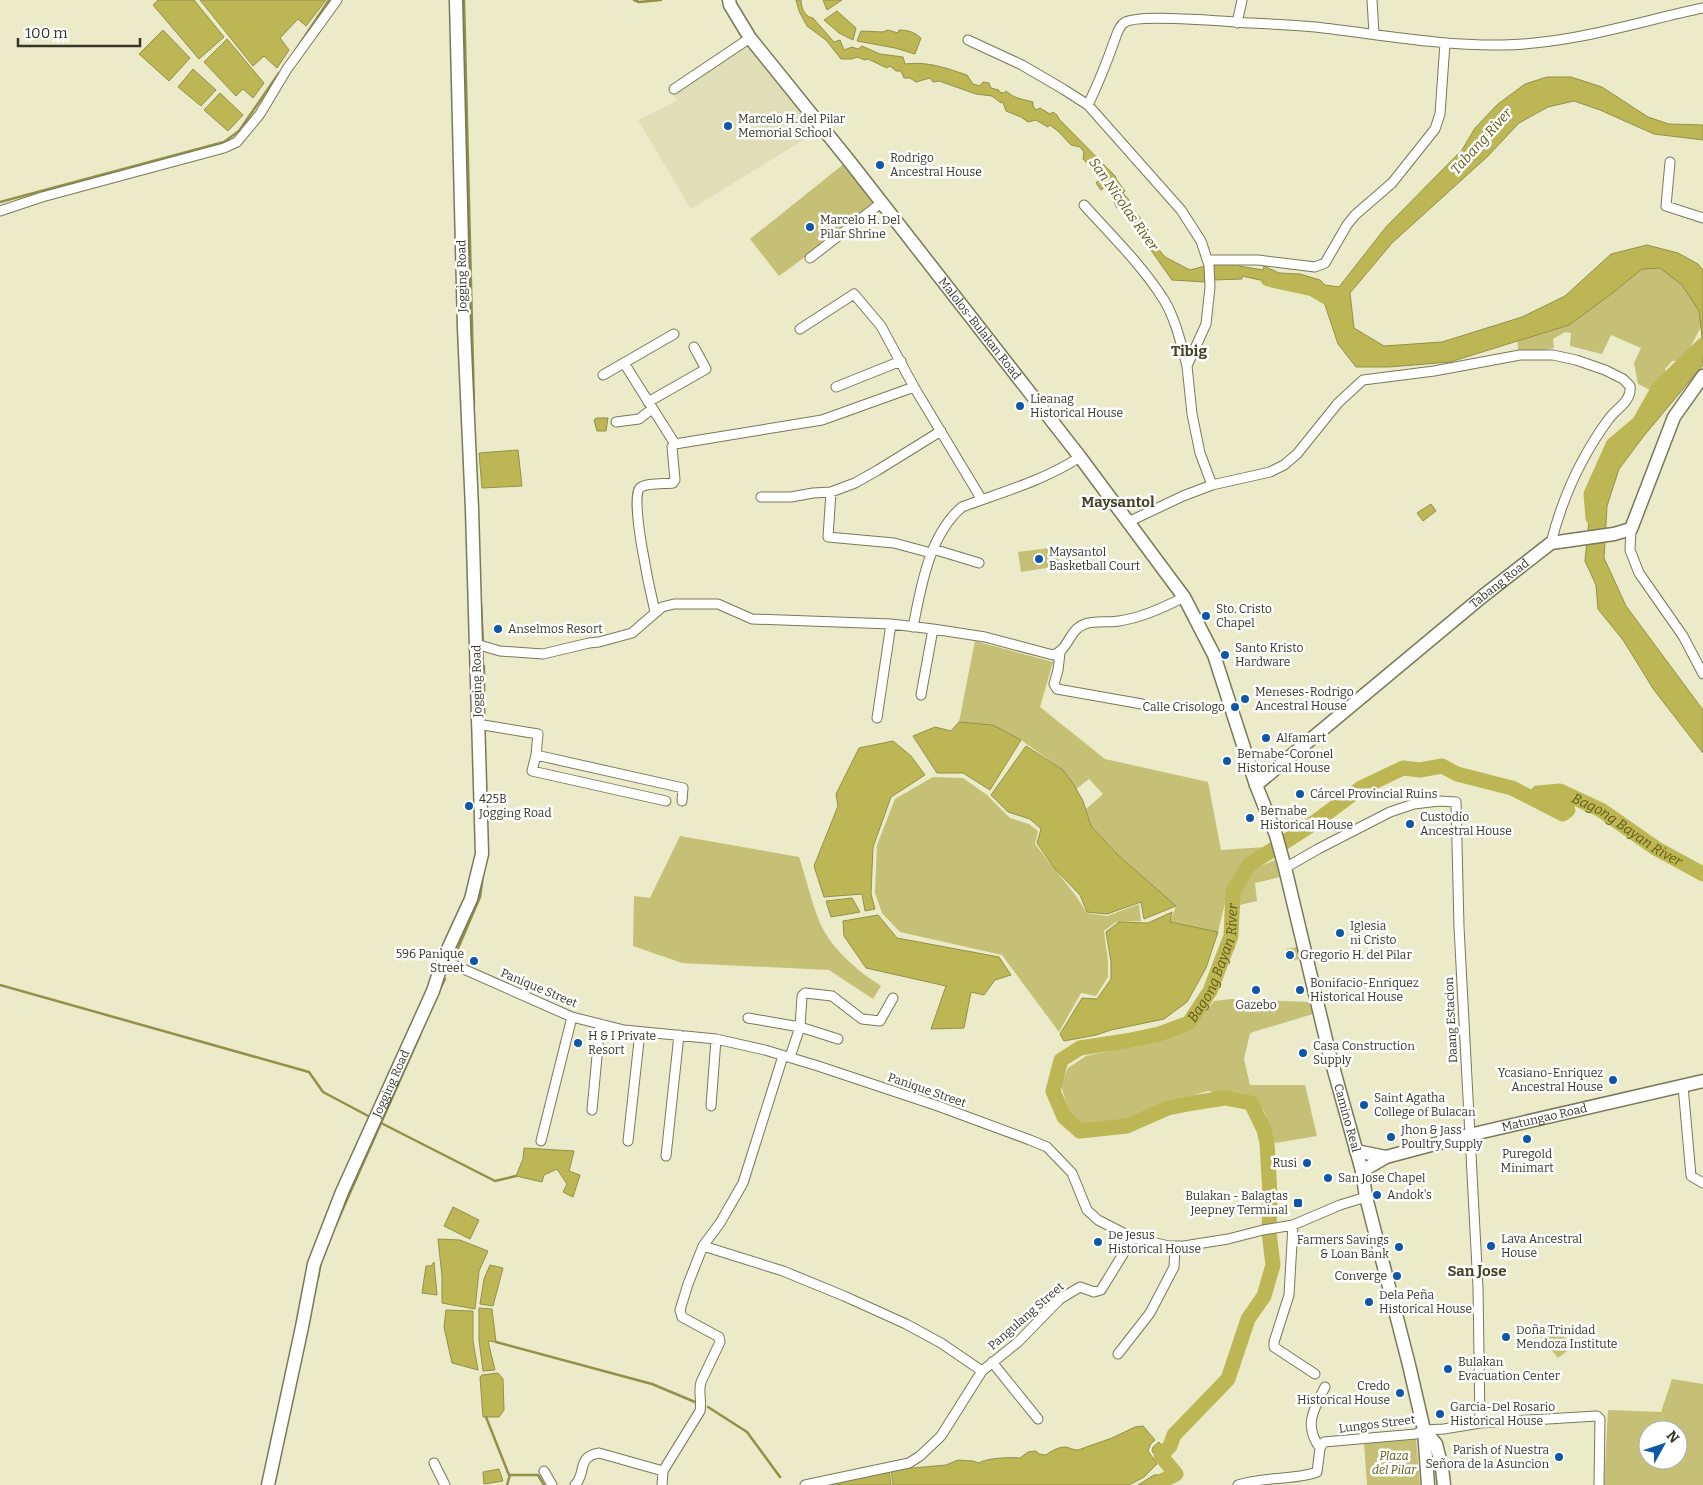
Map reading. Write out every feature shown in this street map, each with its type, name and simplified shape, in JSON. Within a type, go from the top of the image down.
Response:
[{"type":"main road","name":"Jogging Road","points":[[268,1485],[314,1264],[342,1192],[433,991],[443,960],[471,899],[482,854],[472,509],[464,328],[456,0]]},
{"type":"main road","name":"Malolos-Bulakan Road","points":[[729,0],[730,5],[750,38],[882,203],[1080,457],[1184,597],[1214,655],[1256,785],[1276,835]]},
{"type":"main road","points":[[1631,529],[1674,417],[1703,376]]},
{"type":"main road","name":"Tabang Road","points":[[1256,785],[1483,596],[1552,543],[1614,534],[1631,529]]},
{"type":"main road","name":"Camino Real","points":[[1276,835],[1325,1035],[1362,1171],[1366,1197],[1409,1365],[1424,1430],[1428,1484]]},
{"type":"main road","name":"Matungao Road","points":[[1362,1171],[1386,1157],[1469,1135],[1703,1081]]},
{"type":"main road","name":"Matungao Road","points":[[1356,1151],[1386,1157]]},
{"type":"main road","name":"Camino Real","points":[[1424,1430],[1436,1444],[1443,1483]]},
{"type":"main road","points":[[1428,1484],[1443,1483]]},
{"type":"street","points":[[0,210],[224,148],[237,142],[260,114],[287,69],[337,0]]},
{"type":"street","points":[[1237,22],[1242,0]]},
{"type":"street","points":[[1372,0],[1374,34]]},
{"type":"street","points":[[1088,106],[1123,23],[1144,18],[1313,27],[1445,43],[1503,45],[1539,42],[1626,27],[1703,8]]},
{"type":"street","points":[[674,89],[750,38]]},
{"type":"street","points":[[968,40],[1022,65],[1088,106],[1181,210],[1201,241],[1208,262],[1210,287],[1206,324],[1187,366]]},
{"type":"street","points":[[1208,262],[1258,260],[1315,267],[1325,263],[1355,215],[1392,183],[1435,129],[1440,114],[1445,43]]},
{"type":"street","points":[[1670,162],[1666,206],[1703,218]]},
{"type":"street","points":[[810,258],[882,203]]},
{"type":"street","points":[[1084,205],[1137,265],[1164,301],[1177,330],[1187,366],[1192,414],[1198,443],[1212,485]]},
{"type":"street","points":[[800,329],[854,294],[881,326],[914,387],[982,500]]},
{"type":"street","points":[[603,375],[674,334]]},
{"type":"street","points":[[616,422],[639,419],[650,406],[706,369],[694,347]]},
{"type":"street","points":[[1128,522],[1183,496],[1212,485],[1270,472],[1284,465],[1297,454],[1338,403],[1363,380],[1434,371],[1520,356],[1553,355],[1576,360],[1605,370],[1623,379],[1630,386],[1631,393],[1628,399],[1609,419],[1579,466],[1557,521],[1552,543]]},
{"type":"street","points":[[836,387],[901,361]]},
{"type":"street","points":[[624,362],[675,444]]},
{"type":"street","points":[[654,612],[638,523],[636,493],[645,485],[674,483],[672,447],[675,444],[822,420],[914,387]]},
{"type":"street","points":[[761,497],[791,497],[831,492],[854,483],[878,470],[941,432]]},
{"type":"street","points":[[912,627],[922,582],[932,551],[953,514],[962,507],[1032,482],[1080,457]]},
{"type":"street","points":[[831,492],[828,537],[894,543],[979,563]]},
{"type":"street","points":[[1631,529],[1630,550],[1639,573],[1683,636],[1703,674]]},
{"type":"street","points":[[1142,704],[1057,689],[1054,684],[1060,653],[1075,631],[1084,624],[1119,621],[1168,606],[1184,597]]},
{"type":"street","points":[[476,644],[500,651],[543,654],[632,633],[662,607],[674,604],[718,604],[752,619],[891,624],[985,637],[1046,654],[1060,653]]},
{"type":"street","points":[[878,718],[891,624]]},
{"type":"street","points":[[921,695],[933,629]]},
{"type":"street","points":[[477,724],[538,734],[532,771],[666,801]]},
{"type":"street","points":[[536,754],[683,788],[682,801]]},
{"type":"street","name":"Daang Estacion","points":[[1284,862],[1318,849],[1390,812],[1414,804],[1439,801],[1456,802],[1459,927],[1478,1287],[1480,1423]]},
{"type":"street","name":"Panique Street","points":[[443,960],[572,1017],[640,1032],[716,1039],[765,1050],[938,1106],[1047,1147],[1072,1173],[1087,1210],[1098,1220],[1133,1238],[1175,1246],[1228,1239],[1293,1224],[1340,1205],[1366,1197]]},
{"type":"street","points":[[662,1485],[664,1471],[700,1411],[699,1387],[720,1342],[719,1337],[682,1317],[680,1314],[688,1284],[703,1246],[720,1223],[742,1183],[786,1057],[800,1027],[802,996],[805,993],[832,996],[862,1018],[880,1021],[892,998]]},
{"type":"street","points":[[541,1141],[572,1017]]},
{"type":"street","points":[[748,1018],[800,1027],[838,1039]]},
{"type":"street","points":[[592,1110],[600,1024]]},
{"type":"street","points":[[628,1141],[640,1032]]},
{"type":"street","points":[[666,1156],[680,1035]]},
{"type":"street","points":[[711,1106],[716,1039]]},
{"type":"street","points":[[1683,1086],[1692,1176],[1703,1182]]},
{"type":"street","points":[[1293,1224],[1289,1295],[1274,1347],[1315,1374]]},
{"type":"street","name":"Pangulang Street","points":[[805,1485],[909,1463],[920,1456],[941,1436],[982,1370],[1018,1342],[1060,1299],[1077,1288],[1083,1287],[1094,1292],[1101,1290],[1133,1238]]},
{"type":"street","points":[[703,1246],[783,1271],[844,1296],[906,1324],[941,1343],[982,1370]]},
{"type":"street","points":[[1118,1354],[1150,1313],[1174,1267],[1175,1246]]},
{"type":"street","points":[[992,1362],[1038,1419]]},
{"type":"street","points":[[1238,1485],[1250,1481],[1317,1472],[1320,1448],[1313,1439],[1311,1414],[1325,1388]]},
{"type":"street","name":"Lungos Street","points":[[1320,1448],[1324,1442],[1408,1435],[1424,1430],[1444,1430],[1480,1423],[1596,1416],[1600,1419],[1598,1485]]},
{"type":"street","points":[[575,1485],[578,1482],[585,1458],[599,1452],[664,1471]]},
{"type":"street","points":[[434,1463],[445,1485]]},
{"type":"street","points":[[544,1471],[552,1485]]},
{"type":"shaded area","name":"Marcelo H. del Pilar Memorial School","points":[[747,41],[818,131],[691,209],[638,120],[677,101],[672,91]]},
{"type":"green space","points":[[845,163],[877,204],[779,276],[750,239]]},
{"type":"green space","points":[[1655,258],[1703,295],[1703,323],[1691,346],[1694,350],[1691,354],[1687,352],[1679,361],[1672,361],[1665,369],[1667,375],[1650,390],[1638,384],[1634,363],[1641,348],[1611,335],[1602,354],[1570,346],[1571,333],[1565,332],[1553,339],[1554,348],[1519,354],[1517,340]]},
{"type":"green space","name":"Maysantol Basketball Court","points":[[1057,547],[1059,566],[1021,572],[1018,552]]},
{"type":"green space","points":[[975,641],[1053,662],[1040,707],[1105,759],[1208,782],[1221,850],[1266,847],[1244,867],[1228,891],[1218,932],[1170,922],[1176,906],[1119,856],[1091,826],[1086,809],[1103,794],[1089,779],[1076,789],[1063,770],[1021,740],[993,725],[959,722]]},
{"type":"green space","points":[[933,777],[963,778],[987,795],[1010,818],[1029,824],[1038,831],[1035,844],[1087,913],[1107,916],[1139,904],[1141,921],[1116,922],[1104,931],[1108,977],[1096,996],[1081,993],[1059,1032],[1002,955],[900,932],[882,913],[875,893],[877,845],[895,799]]},
{"type":"green space","points":[[680,836],[799,857],[814,908],[825,933],[846,959],[881,986],[873,999],[829,970],[682,963],[633,946],[634,896],[650,898]]},
{"type":"green space","points":[[1275,860],[1280,877],[1255,883],[1257,901],[1240,905],[1239,917],[1235,924],[1235,949],[1228,955],[1232,940],[1236,891],[1250,871]]},
{"type":"green space","points":[[1297,947],[1300,959],[1289,961],[1286,949]]},
{"type":"green space","points":[[1231,999],[1309,1002],[1313,1014],[1250,1033],[1244,1059],[1250,1085],[1305,1085],[1317,1136],[1275,1143],[1264,1111],[1252,1101],[1208,1091],[1174,1101],[1129,1121],[1084,1126],[1070,1116],[1061,1085],[1068,1068],[1086,1056],[1142,1044],[1193,1027],[1214,1001]]},
{"type":"green space","points":[[1554,1322],[1572,1347],[1558,1358],[1538,1333]]},
{"type":"green space","points":[[1672,1379],[1703,1384],[1703,1485],[1604,1485],[1608,1410],[1661,1412]]},
{"type":"green space","name":"Plaza del Pilar","points":[[1416,1438],[1420,1485],[1367,1485],[1364,1443]]},
{"type":"water","points":[[158,0],[194,0],[224,37],[199,59],[153,5]]},
{"type":"water","points":[[200,0],[326,0],[306,26],[298,19],[280,38],[289,50],[277,68],[264,56],[253,66]]},
{"type":"water","points":[[796,0],[801,0],[806,14],[813,18],[834,42],[840,40],[844,50],[852,47],[858,49],[862,46],[880,54],[903,57],[905,64],[921,63],[944,68],[967,75],[973,84],[980,86],[983,82],[989,83],[991,88],[999,90],[999,92],[1004,93],[1006,91],[1016,97],[1033,102],[1036,110],[1040,108],[1050,114],[1053,112],[1116,177],[1125,191],[1123,193],[1130,201],[1128,203],[1145,225],[1143,230],[1165,257],[1190,270],[1205,266],[1205,282],[1172,280],[1132,223],[1124,207],[1120,205],[1118,208],[1116,207],[1111,193],[1106,186],[1101,190],[1096,183],[1101,178],[1083,159],[1084,152],[1080,147],[1071,145],[1050,125],[1048,127],[1036,120],[1028,122],[1006,111],[1003,102],[1001,103],[992,96],[976,94],[939,81],[933,82],[930,78],[916,82],[910,78],[904,78],[901,71],[896,71],[890,66],[887,68],[868,59],[865,60],[857,57],[841,59],[826,40],[807,26],[799,11]]},
{"type":"water","points":[[823,0],[842,0],[827,10]]},
{"type":"water","points":[[837,11],[856,28],[853,40],[839,33],[824,20]]},
{"type":"water","points":[[163,30],[190,58],[169,81],[139,54]]},
{"type":"water","points":[[888,30],[898,33],[899,30],[908,31],[921,38],[915,54],[857,41],[861,31],[883,32]]},
{"type":"water","points":[[227,39],[264,83],[253,98],[243,89],[236,96],[204,62]]},
{"type":"water","points":[[193,69],[216,90],[201,106],[178,87]]},
{"type":"water","name":"Tabang River","points":[[1547,77],[1571,77],[1602,87],[1648,117],[1669,124],[1703,125],[1703,140],[1654,134],[1600,110],[1574,101],[1548,107],[1519,123],[1487,157],[1392,243],[1350,293],[1354,328],[1384,346],[1442,342],[1522,317],[1565,296],[1611,254],[1647,245],[1678,253],[1698,264],[1703,270],[1703,365],[1619,469],[1607,506],[1604,558],[1626,606],[1703,710],[1703,753],[1654,690],[1623,640],[1598,609],[1596,585],[1585,561],[1593,478],[1625,429],[1672,380],[1702,337],[1699,311],[1682,285],[1660,268],[1642,269],[1569,325],[1450,362],[1389,367],[1356,367],[1338,344],[1323,299],[1314,288],[1296,283],[1260,280],[1242,276],[1242,279],[1213,280],[1213,262],[1239,263],[1239,266],[1263,270],[1264,266],[1279,273],[1300,274],[1320,280],[1325,285],[1339,287],[1386,227],[1462,150],[1475,128],[1498,104],[1525,84]]},
{"type":"water","points":[[220,93],[243,115],[228,131],[204,110]]},
{"type":"water","points":[[596,418],[608,418],[606,431],[597,431],[594,420]]},
{"type":"water","points":[[518,450],[522,486],[482,488],[479,453]]},
{"type":"water","points":[[1431,504],[1436,511],[1423,521],[1417,513]]},
{"type":"water","points":[[959,722],[993,725],[1021,740],[990,790],[963,773],[937,773],[913,736],[935,727],[951,731]]},
{"type":"water","points":[[893,741],[911,756],[925,775],[891,797],[873,847],[871,894],[875,909],[865,911],[862,894],[824,897],[814,866],[838,806],[836,794],[859,748]]},
{"type":"water","points":[[1026,746],[1063,770],[1083,801],[1091,826],[1119,856],[1176,906],[1144,919],[1141,902],[1107,914],[1087,912],[1080,895],[1055,869],[1037,843],[1041,829],[1030,819],[1008,812],[991,795]]},
{"type":"water","points":[[852,898],[860,912],[831,917],[826,901]]},
{"type":"water","points":[[1172,912],[1170,922],[1218,932],[1206,968],[1187,1002],[1164,1019],[1064,1041],[1060,1034],[1082,998],[1097,999],[1111,979],[1111,962],[1106,932],[1119,922],[1148,923]]},
{"type":"water","points":[[878,915],[897,938],[999,957],[1011,975],[995,980],[984,995],[971,992],[964,1028],[931,1029],[946,986],[866,968],[844,936],[843,921]]},
{"type":"water","points":[[524,1148],[574,1151],[569,1171],[580,1175],[573,1197],[563,1192],[567,1184],[557,1169],[544,1175],[542,1182],[516,1176],[523,1159]]},
{"type":"water","points":[[453,1207],[479,1220],[470,1239],[444,1226]]},
{"type":"water","points":[[438,1239],[460,1240],[488,1251],[479,1271],[475,1309],[442,1303],[442,1276]]},
{"type":"water","points":[[434,1262],[437,1295],[422,1293],[426,1266],[431,1266]]},
{"type":"water","points":[[490,1265],[503,1268],[493,1306],[480,1304],[484,1279]]},
{"type":"water","points":[[479,1308],[492,1309],[496,1342],[488,1341],[495,1370],[483,1371],[479,1340]]},
{"type":"water","points":[[446,1310],[473,1311],[473,1341],[478,1370],[452,1363],[444,1327]]},
{"type":"water","points":[[498,1373],[503,1379],[504,1410],[499,1417],[483,1417],[480,1377],[482,1375]]},
{"type":"water","points":[[1143,1426],[1155,1440],[1150,1445],[1148,1451],[1157,1464],[1144,1477],[1129,1485],[893,1485],[891,1470],[946,1465],[958,1460],[979,1463],[992,1459],[1020,1458],[1028,1452],[1036,1451],[1039,1454],[1046,1455],[1063,1447],[1078,1450],[1112,1438],[1135,1427]]},
{"type":"water","points":[[1159,1442],[1169,1454],[1166,1462],[1160,1462],[1152,1451],[1153,1447]]},
{"type":"water","points":[[1177,1467],[1180,1473],[1169,1480],[1166,1485],[1138,1485],[1154,1475],[1172,1474],[1172,1469]]},
{"type":"water","points":[[499,1469],[503,1481],[484,1484],[483,1472]]},
{"type":"water","points":[[889,1470],[891,1485],[819,1485]]},
{"type":"waterway","points":[[297,48],[329,0]]},
{"type":"waterway","points":[[464,0],[474,406]]},
{"type":"waterway","points":[[634,0],[639,2],[661,0]]},
{"type":"waterway","points":[[0,202],[224,142],[239,131],[279,73]]},
{"type":"waterway","name":"San Nicolas River","points":[[1268,279],[1313,289],[1333,301]]},
{"type":"waterway","points":[[1593,518],[1591,494],[1613,445],[1639,423],[1659,388],[1703,345]]},
{"type":"waterway","points":[[481,604],[483,643]]},
{"type":"waterway","points":[[484,666],[484,694]]},
{"type":"waterway","name":"Bagong Bayan River","points":[[1154,1485],[1176,1474],[1161,1456],[1170,1446],[1174,1435],[1228,1379],[1248,1319],[1264,1296],[1273,1265],[1269,1232],[1270,1194],[1267,1143],[1264,1130],[1251,1103],[1225,1098],[1168,1108],[1127,1126],[1080,1131],[1064,1117],[1053,1091],[1061,1060],[1080,1048],[1159,1034],[1189,1023],[1210,991],[1231,936],[1233,891],[1249,865],[1308,827],[1361,788],[1403,768],[1420,770],[1442,766],[1457,774],[1512,788],[1563,814],[1568,810],[1538,793],[1560,791],[1601,810],[1657,849],[1703,874]]},
{"type":"waterway","points":[[453,960],[480,897],[483,875]]},
{"type":"waterway","points":[[439,991],[445,979]]},
{"type":"waterway","points":[[0,985],[309,1072],[323,1092],[372,1118]]},
{"type":"waterway","points":[[334,1229],[420,1035]]},
{"type":"waterway","points":[[383,1124],[495,1181],[516,1176]]},
{"type":"waterway","points":[[318,1278],[321,1261]]},
{"type":"waterway","points":[[496,1342],[652,1384],[695,1402]]},
{"type":"waterway","points":[[708,1407],[747,1432],[780,1477]]},
{"type":"waterway","points":[[486,1417],[509,1475],[538,1475],[544,1485]]},
{"type":"waterway","points":[[507,1485],[510,1475]]},
{"type":"place","name":"Marcelo H. del Pilar Memorial School","points":[[728,126]]},
{"type":"place","name":"Rodrigo Ancestral House","points":[[880,165]]},
{"type":"place","name":"Marcelo H. Del Pilar Shrine","points":[[810,227]]},
{"type":"place","name":"Lieanag Historical House","points":[[1020,406]]},
{"type":"place","name":"Maysantol Basketball Court","points":[[1039,559]]},
{"type":"place","name":"Sto. Cristo Chapel","points":[[1206,616]]},
{"type":"place","name":"Anselmos Resort","points":[[498,629]]},
{"type":"place","name":"Santo Kristo Hardware","points":[[1225,655]]},
{"type":"place","name":"Meneses-Rodrigo Ancestral House","points":[[1245,699]]},
{"type":"place","name":"Calle Crisologo","points":[[1235,707]]},
{"type":"place","name":"Alfamart","points":[[1266,738]]},
{"type":"place","name":"Bernabe-Coronel Historical House","points":[[1227,761]]},
{"type":"place","name":"Cárcel Provincial Ruins","points":[[1300,794]]},
{"type":"place","name":"425B Jogging Road","points":[[469,806]]},
{"type":"place","name":"Bernabe Historical House","points":[[1250,818]]},
{"type":"place","name":"Custodio Ancestral House","points":[[1410,824]]},
{"type":"place","name":"Iglesia ni Cristo","points":[[1340,933]]},
{"type":"place","name":"Gregorio H. del Pilar","points":[[1290,955]]},
{"type":"place","name":"596 Panique Street","points":[[474,961]]},
{"type":"place","name":"Gazebo","points":[[1256,990]]},
{"type":"place","name":"Bonifacio-Enriquez Historical House","points":[[1300,990]]},
{"type":"place","name":"H & I Private Resort","points":[[578,1043]]},
{"type":"place","name":"Casa Construction Supply","points":[[1303,1053]]},
{"type":"place","name":"Ycasiano-Enriquez Ancestral House","points":[[1613,1080]]},
{"type":"place","name":"Saint Agatha College of Bulacan","points":[[1364,1105]]},
{"type":"place","name":"Jhon & Jass Poultry Supply","points":[[1391,1137]]},
{"type":"place","name":"Puregold Minimart","points":[[1527,1139]]},
{"type":"place","name":"Rusi","points":[[1307,1163]]},
{"type":"place","name":"San Jose Chapel","points":[[1328,1178]]},
{"type":"place","name":"Andok's","points":[[1377,1195]]},
{"type":"place","name":"Bulakan - Balagtas Jeepney Terminal","points":[[1298,1203]]},
{"type":"place","name":"De Jesus Historical House","points":[[1098,1242]]},
{"type":"place","name":"Lava Ancestral House","points":[[1491,1246]]},
{"type":"place","name":"Farmers Savings & Loan Bank","points":[[1399,1247]]},
{"type":"place","name":"Converge","points":[[1397,1276]]},
{"type":"place","name":"Dela Peña Historical House","points":[[1369,1302]]},
{"type":"place","name":"Doña Trinidad Mendoza Institute","points":[[1506,1337]]},
{"type":"place","name":"Bulakan Evacuation Center","points":[[1448,1369]]},
{"type":"place","name":"Credo Historical House","points":[[1400,1393]]},
{"type":"place","name":"Garcia-Del Rosario Historical House","points":[[1440,1414]]},
{"type":"place","name":"Parish of Nuestra Señora de la Asuncion","points":[[1559,1457]]},
{"type":"district","name":"Tibig","points":[[1189,351]]},
{"type":"district","name":"Maysantol","points":[[1118,502]]},
{"type":"district","name":"San Jose","points":[[1477,1271]]}]
